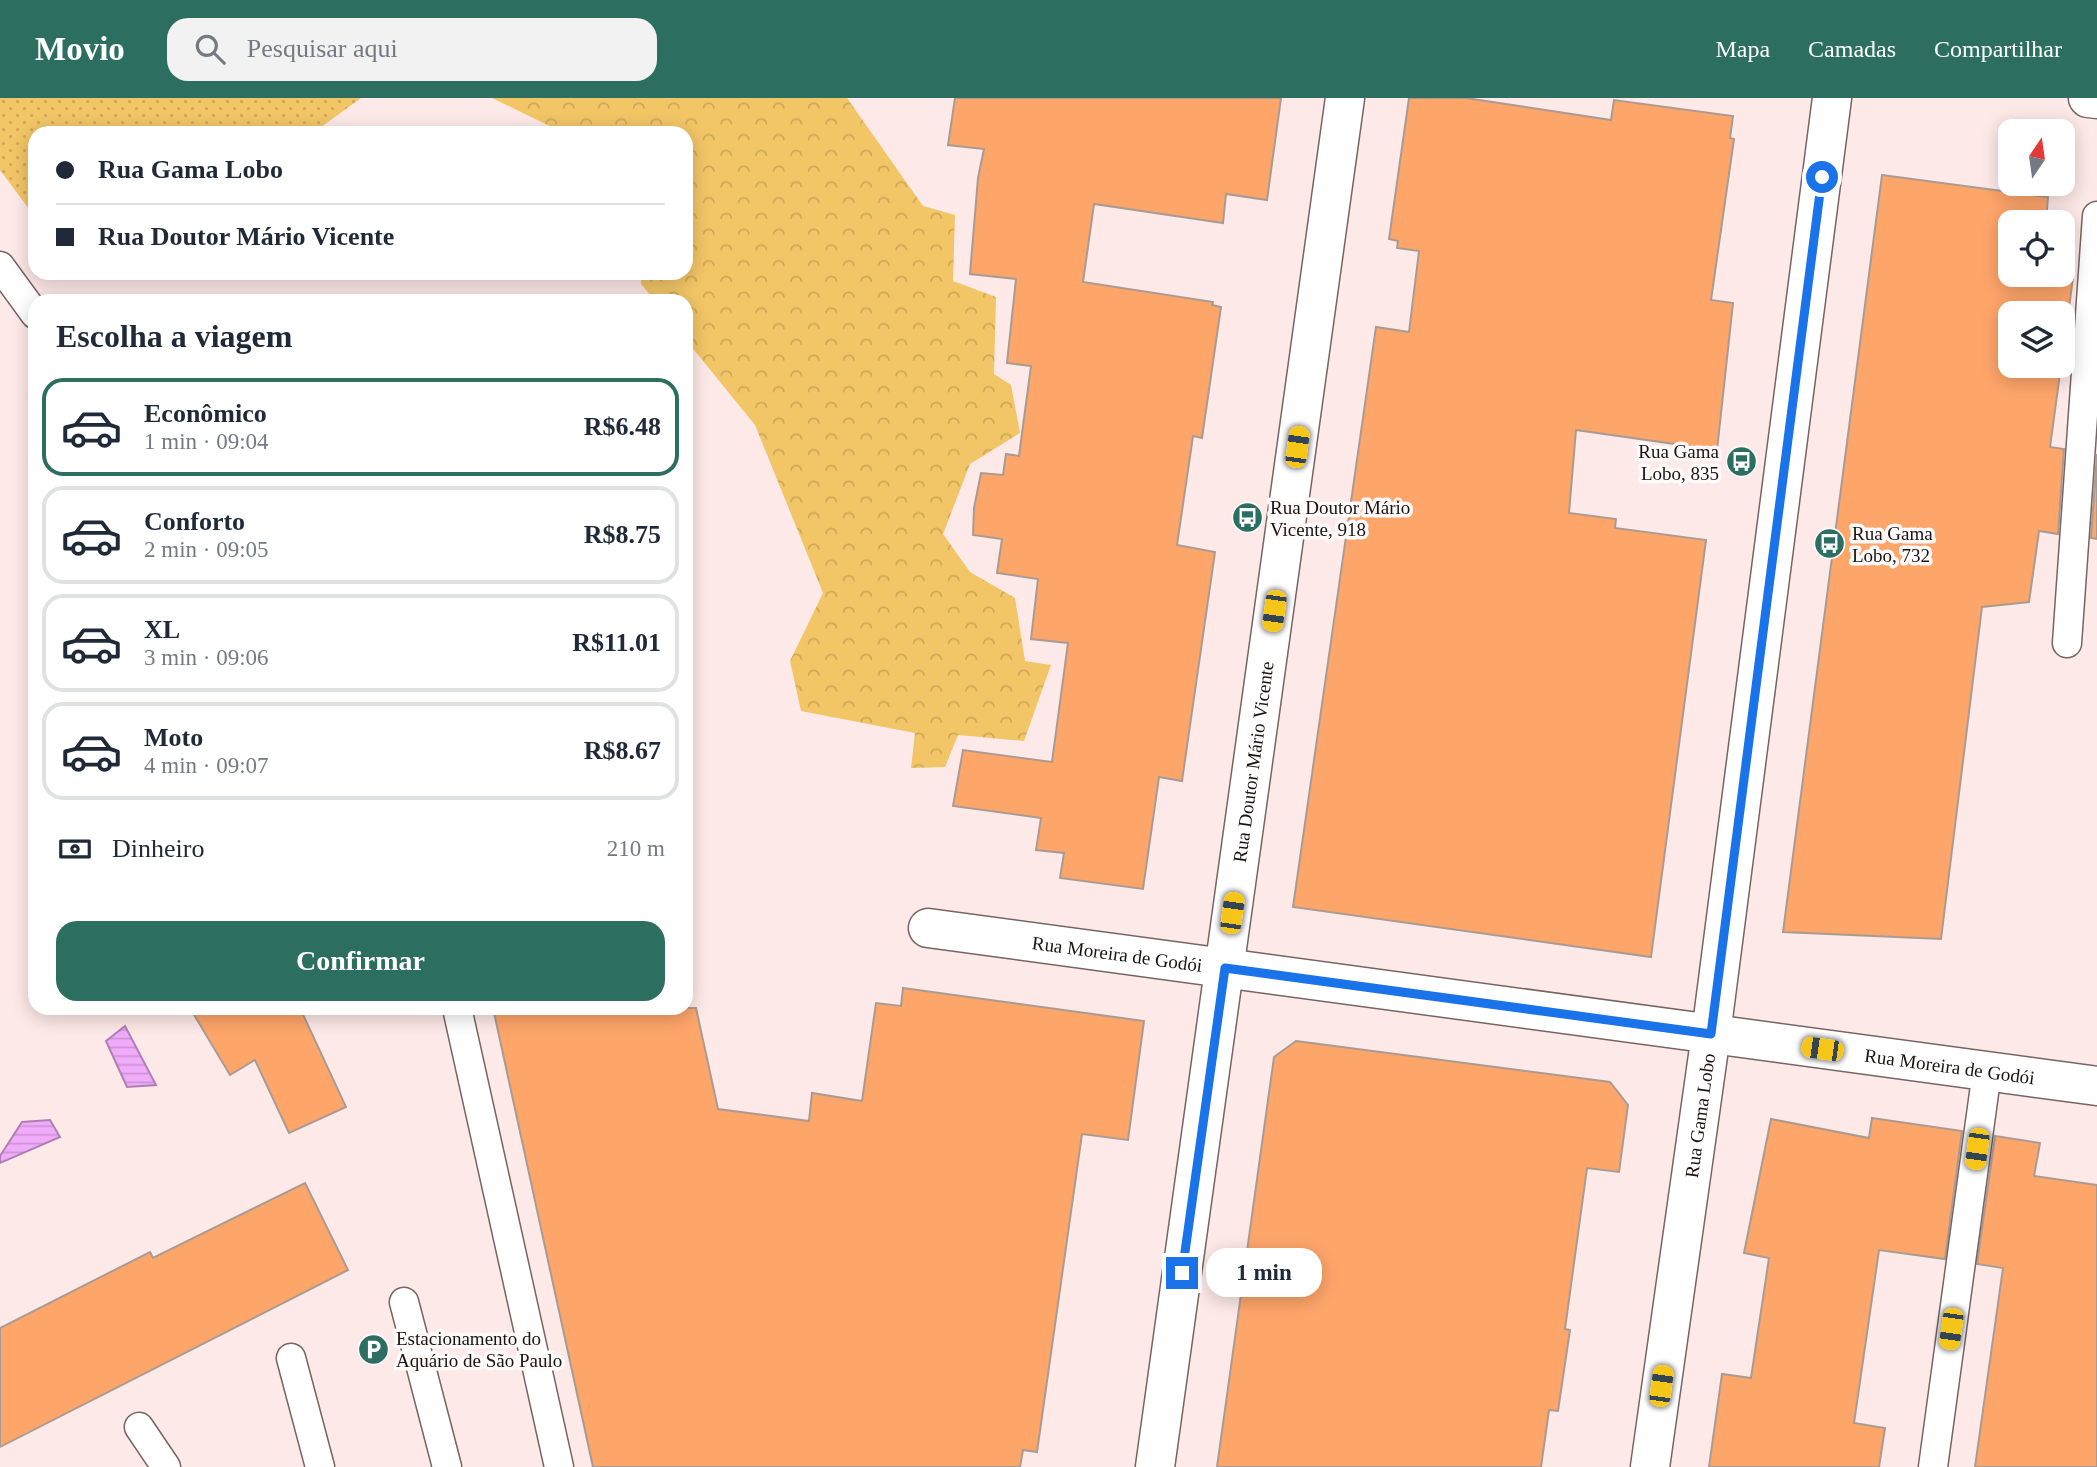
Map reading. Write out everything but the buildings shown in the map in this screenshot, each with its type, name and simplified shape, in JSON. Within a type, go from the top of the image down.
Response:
[{"type":"street","name":"Rua Doutor Mário Vicente","points":[[1155,1467],[1345,98]]},
{"type":"street","name":"Rua Gama Lobo","points":[[1650,1467],[1711,1034],[1832,98]]},
{"type":"street","points":[[2088,98],[2097,99]]},
{"type":"street","name":"Rua Moreira de Godói","points":[[928,928],[2097,1086]]},
{"type":"lane","points":[[2067,643],[2097,216]]},
{"type":"lane","points":[[0,266],[28,304]]},
{"type":"lane","points":[[459,1015],[559,1467]]},
{"type":"lane","points":[[1933,1467],[1987,1071]]},
{"type":"lane","points":[[404,1302],[447,1467]]},
{"type":"lane","points":[[291,1358],[320,1467]]},
{"type":"lane","points":[[139,1427],[166,1467]]},
{"type":"green space","points":[[0,98],[361,98],[323,126],[28,126],[28,208],[0,170]]},
{"type":"green space","points":[[492,98],[847,98],[923,206],[955,215],[953,281],[996,297],[994,374],[1011,385],[1020,433],[970,464],[943,534],[970,572],[1015,598],[1025,661],[1051,665],[1024,741],[958,735],[945,767],[911,768],[915,733],[801,711],[790,661],[823,593],[755,425],[693,349],[693,294],[649,294],[641,284],[641,280],[693,280],[693,126],[550,126]]},
{"type":"shaded area","points":[[125,1026],[156,1085],[127,1087],[106,1041]]},
{"type":"shaded area","points":[[50,1120],[60,1137],[0,1163],[0,1156],[22,1122]]},
{"type":"place","name":"Rua Gama Lobo, 835","points":[[1742,462]]},
{"type":"place","name":"Rua Doutor Mário Vicente, 918","points":[[1247,518]]},
{"type":"place","name":"Rua Gama Lobo, 732","points":[[1829,544]]},
{"type":"place","name":"Estacionamento do Aquário de São Paulo","points":[[373,1349]]},
{"type":"route","points":[[1182,1273],[1225,968],[1711,1034],[1822,177]]}]
